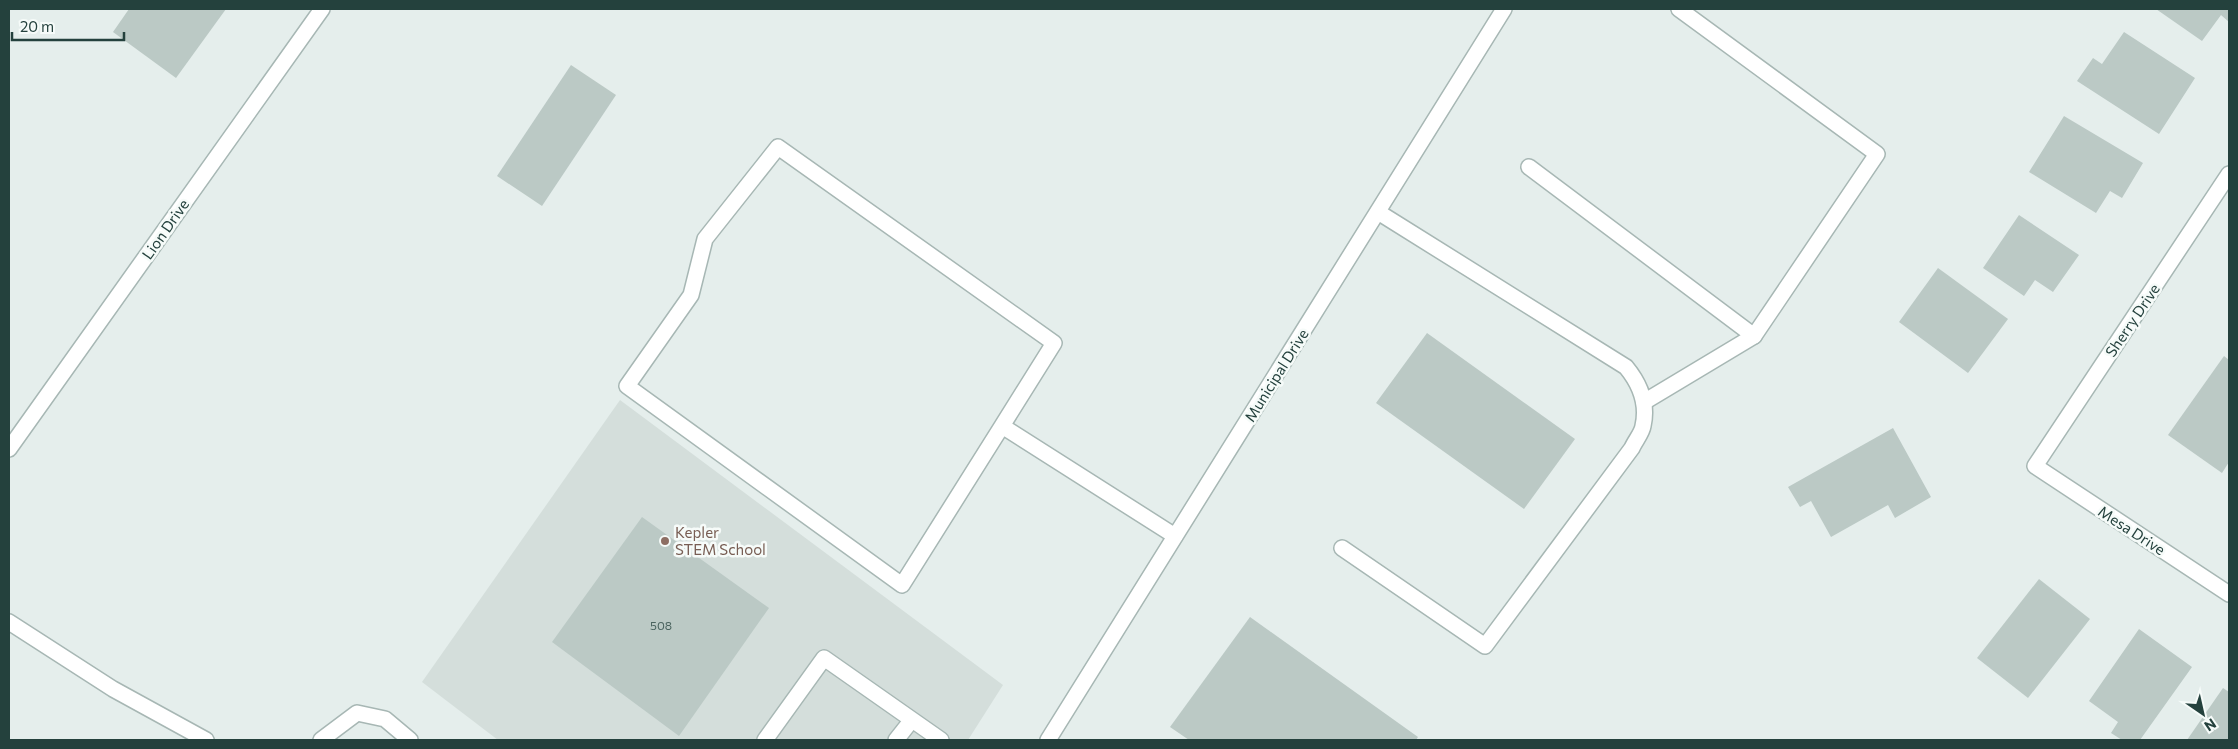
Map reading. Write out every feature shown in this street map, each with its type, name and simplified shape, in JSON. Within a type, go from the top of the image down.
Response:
[{"type":"street","name":"Lion Drive","points":[[9,449],[322,9]]},
{"type":"street","name":"Municipal Drive","points":[[1048,740],[1504,9]]},
{"type":"street","points":[[1644,402],[1754,336],[1877,154],[1680,9]]},
{"type":"street","points":[[778,147],[1054,343],[1002,426],[902,585],[627,386],[691,295],[705,239],[778,147]]},
{"type":"street","points":[[1529,167],[1754,336]]},
{"type":"street","name":"Sherry Drive","points":[[2035,466],[2229,174]]},
{"type":"street","points":[[1342,548],[1485,646],[1632,448],[1643,428],[1644,402],[1637,380],[1626,367],[1378,212]]},
{"type":"street","points":[[1002,426],[1175,536]]},
{"type":"street","name":"Mesa Drive","points":[[2035,466],[2229,594]]},
{"type":"street","points":[[9,622],[113,690],[206,740]]},
{"type":"street","points":[[764,740],[824,658],[911,721],[941,740]]},
{"type":"street","points":[[321,740],[357,713],[385,719],[410,740]]},
{"type":"street","points":[[896,740],[911,721]]},
{"type":"shaded area","name":"Kepler STEM School","points":[[620,400],[1003,685],[968,740],[498,740],[422,682]]},
{"type":"building","points":[[129,9],[226,9],[176,78],[113,32]]},
{"type":"building","points":[[2156,9],[2229,9],[2229,22],[2221,15],[2202,41]]},
{"type":"building","points":[[2124,32],[2195,78],[2159,134],[2077,81],[2093,58],[2102,64]]},
{"type":"building","points":[[571,65],[616,95],[542,206],[497,176]]},
{"type":"building","points":[[2064,116],[2143,163],[2122,198],[2110,191],[2096,213],[2029,172]]},
{"type":"building","points":[[2019,215],[2079,255],[2053,292],[2035,280],[2024,296],[1983,268]]},
{"type":"building","points":[[1938,268],[2008,319],[1968,373],[1899,322]]},
{"type":"building","points":[[1427,333],[1575,439],[1524,509],[1376,403]]},
{"type":"building","points":[[2224,356],[2229,360],[2229,462],[2222,473],[2168,435]]},
{"type":"building","points":[[1893,428],[1931,497],[1895,518],[1888,505],[1831,537],[1811,501],[1800,507],[1788,487]]},
{"type":"building","points":[[642,517],[769,608],[679,736],[552,642]]},
{"type":"building","points":[[2039,579],[2090,619],[2028,698],[1977,658]]},
{"type":"building","points":[[1250,617],[1418,737],[1416,740],[1189,740],[1170,727]]},
{"type":"building","points":[[2139,629],[2192,667],[2140,740],[2122,740],[2111,733],[2118,722],[2089,701]]},
{"type":"building","points":[[2223,688],[2229,692],[2229,740],[2187,740]]},
{"type":"place","name":"Kepler STEM School","points":[[665,541]]}]
